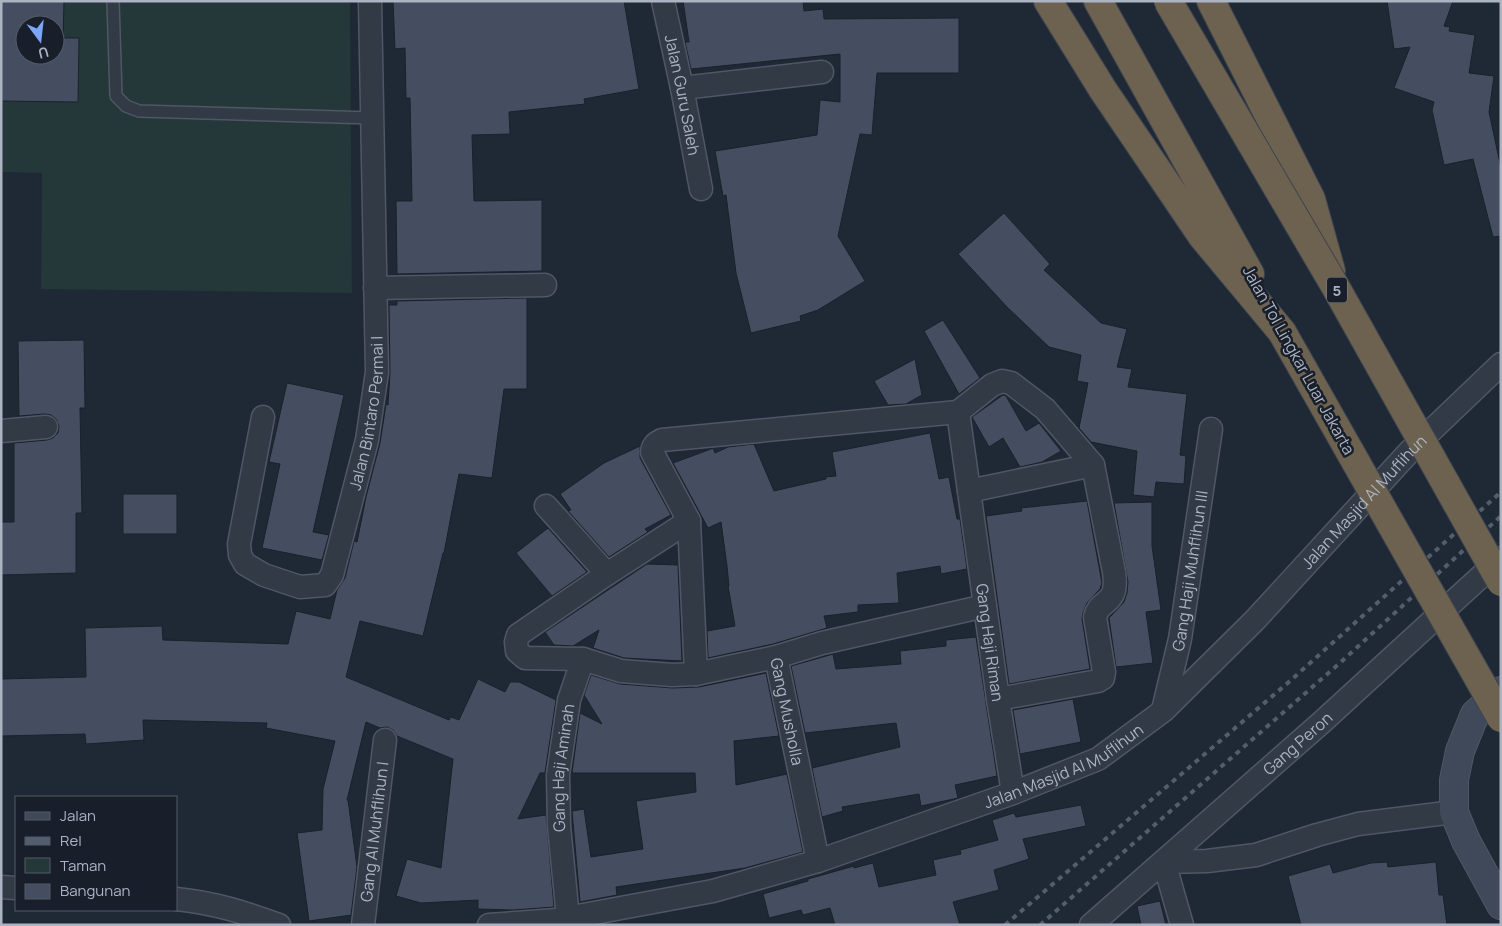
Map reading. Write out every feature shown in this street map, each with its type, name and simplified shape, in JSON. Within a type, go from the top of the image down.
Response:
[{"type":"highway","points":[[1048,1],[1103,90],[1202,236],[1282,332]]},
{"type":"highway","name":"Jalan Tol Lingkar Luar Jakarta","points":[[1098,1],[1136,66],[1282,332],[1501,718]]},
{"type":"highway","name":"5","points":[[1168,1],[1335,286],[1501,582]]},
{"type":"highway","points":[[1211,1],[1311,199],[1335,286]]},
{"type":"street","name":"Jalan Bintaro Permai I","points":[[263,417],[239,544],[240,555],[245,564],[264,575],[300,587],[325,585],[332,576],[367,440],[377,372],[370,1]]},
{"type":"street","name":"Jalan Guru Saleh","points":[[663,1],[702,189]]},
{"type":"street","points":[[682,88],[822,72]]},
{"type":"street","points":[[375,288],[545,286]]},
{"type":"street","name":"Jalan Masjid Al Muflihun","points":[[489,925],[560,921],[713,892],[818,862],[1013,793],[1098,758],[1163,711],[1255,620],[1410,451],[1501,364]]},
{"type":"street","points":[[696,674],[689,521],[652,452],[653,447],[662,440],[958,412],[992,385],[1002,381],[1011,383],[1045,409],[1094,465],[1116,582],[1112,597],[1095,613],[1104,675],[1102,678],[1098,681],[998,699]]},
{"type":"street","name":"Gang Haji Riman","points":[[958,412],[1013,793]]},
{"type":"street","points":[[1,431],[46,427]]},
{"type":"street","name":"Gang Haji Muhflihun III","points":[[1163,711],[1180,639],[1211,429]]},
{"type":"street","points":[[969,491],[1094,465]]},
{"type":"street","points":[[546,506],[606,574]]},
{"type":"street","points":[[583,659],[525,658],[517,650],[516,642],[518,635],[606,574],[689,521]]},
{"type":"street","name":"Gang Peron","points":[[1091,925],[1322,722],[1501,558]]},
{"type":"street","points":[[776,657],[822,644],[985,606]]},
{"type":"street","name":"Gang Musholla","points":[[583,659],[621,671],[672,675],[696,674],[776,657],[818,862]]},
{"type":"street","name":"Gang Haji Aminah","points":[[560,921],[558,775],[568,700],[583,659]]},
{"type":"street","points":[[1501,691],[1476,714],[1460,751],[1454,780],[1454,812],[1466,841],[1501,905]]},
{"type":"street","name":"Gang Al Muhflihun I","points":[[363,925],[386,740]]},
{"type":"street","points":[[1182,925],[1164,862],[1207,862],[1256,855],[1358,824],[1454,812]]},
{"type":"street","points":[[1,887],[15,888]]},
{"type":"street","points":[[178,899],[201,901],[228,907],[279,925]]},
{"type":"lane","points":[[113,1],[116,96],[126,106],[139,110],[372,118]]},
{"type":"green space","points":[[1,1],[350,1],[352,293],[41,289],[42,173],[1,172]]},
{"type":"building","points":[[1,1],[64,1],[64,15],[15,15],[15,65],[65,65],[65,38],[79,38],[78,102],[1,101]]},
{"type":"building","points":[[393,1],[624,1],[639,89],[584,99],[585,104],[509,112],[510,134],[472,135],[474,201],[542,200],[542,271],[397,274],[396,201],[412,201],[410,98],[406,98],[405,48],[395,49]]},
{"type":"building","points":[[683,1],[803,1],[804,11],[823,9],[824,19],[959,18],[959,73],[877,73],[872,135],[860,134],[838,236],[865,281],[818,310],[800,316],[801,321],[751,333],[736,273],[726,195],[723,196],[715,151],[817,135],[820,100],[840,102],[840,54],[691,69],[685,42],[689,42]]},
{"type":"building","points":[[1387,1],[1453,1],[1444,26],[1450,27],[1449,31],[1475,35],[1469,73],[1494,76],[1489,112],[1501,168],[1501,236],[1493,237],[1473,159],[1444,165],[1432,110],[1434,102],[1394,88],[1410,47],[1394,49]]},
{"type":"building","points":[[1004,213],[1050,264],[1044,270],[1101,323],[1127,329],[1117,367],[1132,369],[1128,387],[1187,394],[1180,455],[1186,456],[1184,484],[1156,482],[1154,497],[1133,495],[1137,451],[1091,442],[1079,428],[1088,383],[1077,381],[1081,355],[1049,347],[1007,307],[958,254]]},
{"type":"building","points":[[527,298],[527,389],[504,389],[492,478],[459,474],[444,553],[423,636],[360,621],[346,677],[449,720],[451,717],[459,720],[478,679],[505,692],[510,682],[519,682],[556,700],[545,773],[540,773],[518,819],[546,815],[554,907],[513,910],[478,909],[478,900],[421,903],[396,896],[407,859],[441,868],[453,759],[397,736],[393,730],[387,727],[380,728],[366,722],[347,800],[357,867],[351,915],[309,921],[297,833],[322,830],[323,789],[335,741],[266,728],[267,723],[143,720],[144,740],[86,744],[85,734],[1,736],[1,679],[86,677],[85,628],[162,626],[163,640],[288,644],[296,611],[330,619],[337,590],[345,578],[354,541],[357,542],[380,443],[386,404],[388,405],[390,372],[389,305],[397,305],[397,301]]},
{"type":"building","points":[[943,320],[980,378],[959,394],[924,331]]},
{"type":"building","points":[[84,340],[85,408],[80,408],[82,513],[76,513],[76,573],[1,575],[1,522],[14,522],[14,443],[53,438],[58,433],[59,426],[56,419],[51,415],[19,416],[18,341]]},
{"type":"building","points":[[915,359],[922,395],[906,404],[888,405],[874,381]]},
{"type":"building","points":[[287,383],[344,395],[313,532],[329,535],[322,560],[262,548],[280,464],[269,462]]},
{"type":"building","points":[[1003,395],[1006,396],[1026,431],[1039,423],[1061,451],[1042,462],[1020,467],[1003,438],[989,447],[972,417]]},
{"type":"building","points":[[930,433],[939,479],[949,477],[957,519],[960,519],[967,569],[941,574],[940,566],[897,573],[899,603],[858,605],[858,612],[824,616],[827,628],[773,644],[708,658],[707,631],[735,626],[728,586],[721,522],[708,528],[673,463],[713,448],[715,453],[728,447],[754,444],[774,491],[836,476],[832,452]]},
{"type":"building","points":[[640,446],[640,458],[671,515],[645,529],[648,532],[609,557],[568,511],[571,510],[560,494],[604,463]]},
{"type":"building","points":[[123,494],[177,494],[177,534],[123,534]]},
{"type":"building","points":[[1087,501],[1102,583],[1100,589],[1087,603],[1082,619],[1090,669],[1009,684],[986,516],[1022,511],[1021,508]]},
{"type":"building","points":[[1152,502],[1152,546],[1161,610],[1146,612],[1153,663],[1116,667],[1109,618],[1124,602],[1128,582],[1114,503]]},
{"type":"building","points":[[548,528],[587,572],[552,596],[516,553]]},
{"type":"building","points":[[647,564],[678,565],[682,661],[624,658],[593,648],[599,630],[573,646],[554,645],[545,632]]},
{"type":"building","points":[[976,637],[997,776],[955,785],[958,798],[921,806],[919,794],[842,807],[843,811],[822,817],[812,768],[900,747],[896,723],[805,733],[791,666],[833,654],[836,669],[901,664],[900,651],[946,646],[946,640]]},
{"type":"building","points":[[766,673],[779,736],[734,741],[736,785],[787,774],[803,852],[745,868],[616,887],[617,895],[580,902],[572,811],[584,809],[591,857],[643,849],[636,801],[696,792],[695,773],[572,773],[580,713],[602,724],[584,695],[591,675],[620,684],[673,688],[699,687]]},
{"type":"building","points":[[1073,699],[1081,742],[1020,754],[1013,710]]},
{"type":"building","points":[[1081,805],[1086,826],[1023,839],[1029,859],[994,870],[999,890],[953,902],[960,925],[835,925],[830,908],[803,915],[801,910],[769,918],[763,894],[854,866],[854,868],[873,863],[879,887],[936,875],[933,860],[961,854],[960,850],[998,840],[992,820],[1014,813],[1016,817]]},
{"type":"building","points":[[1387,862],[1388,867],[1436,862],[1439,895],[1443,895],[1447,925],[1301,925],[1288,876],[1330,864],[1333,873],[1371,863]]},
{"type":"building","points":[[1160,901],[1166,925],[1141,925],[1137,906]]},
{"type":"railway","points":[[1005,925],[1290,681],[1501,492]]},
{"type":"railway","points":[[1040,925],[1341,662],[1501,516]]}]
